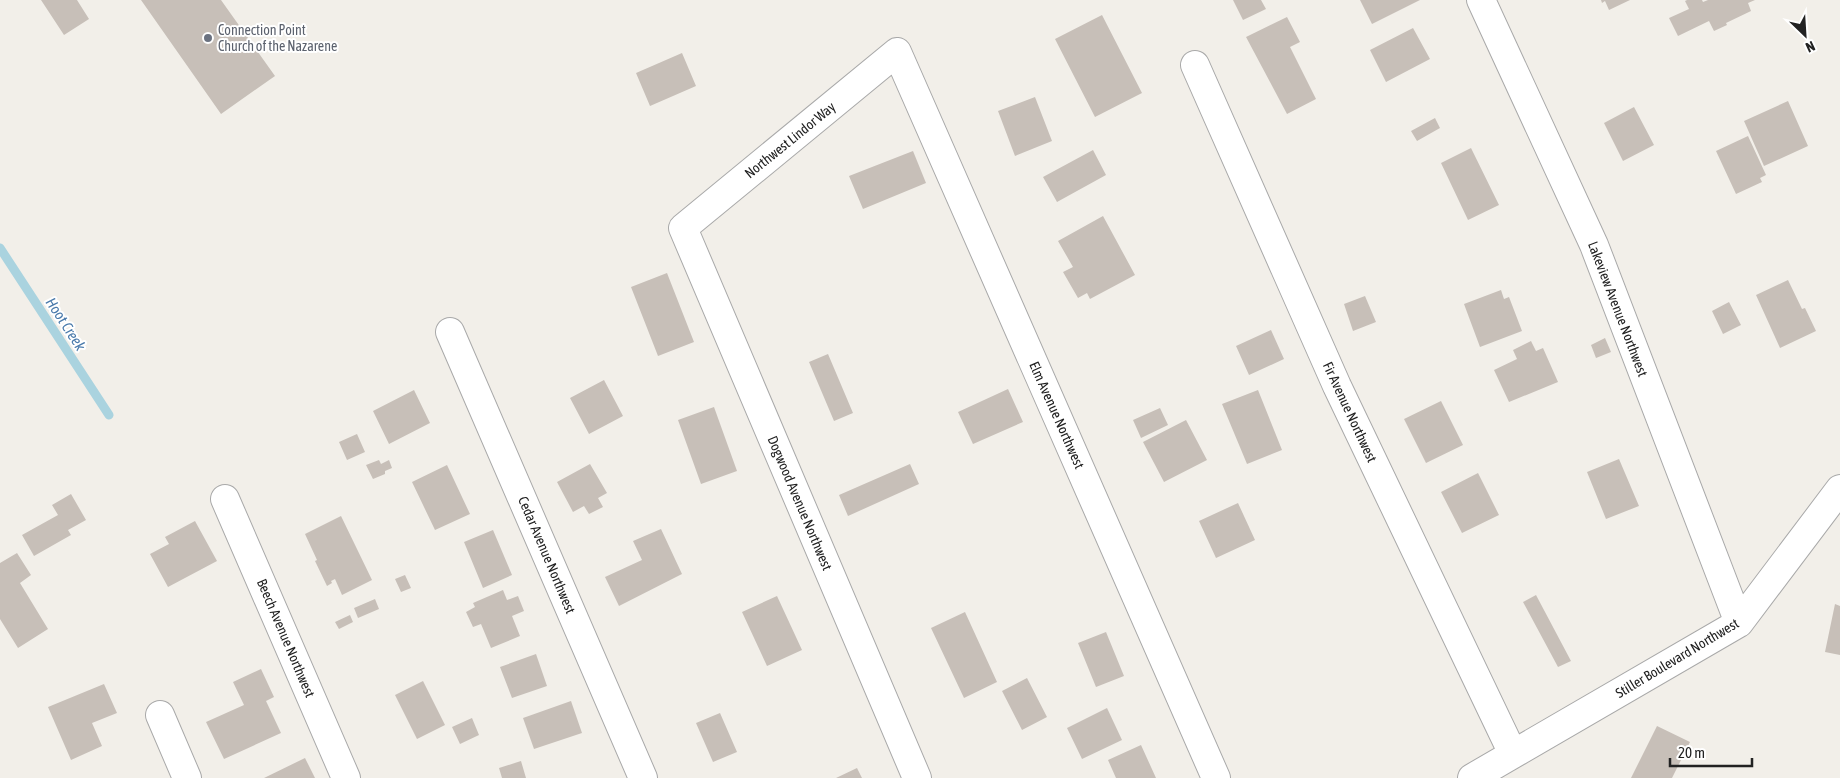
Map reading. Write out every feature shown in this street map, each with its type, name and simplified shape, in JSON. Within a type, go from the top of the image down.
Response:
[{"type":"street","name":"Lakeview Avenue Northwest","points":[[1481,0],[1594,245],[1739,624]]},
{"type":"street","name":"Northwest Lindor Way","points":[[684,228],[897,52]]},
{"type":"street","name":"Elm Avenue Northwest","points":[[897,52],[1216,778]]},
{"type":"street","name":"Fir Avenue Northwest","points":[[1195,65],[1337,386],[1513,754]]},
{"type":"street","name":"Dogwood Avenue Northwest","points":[[684,228],[917,778]]},
{"type":"street","name":"Cedar Avenue Northwest","points":[[450,332],[643,778]]},
{"type":"street","name":"Stiller Boulevard Northwest","points":[[1472,778],[1739,624],[1840,489]]},
{"type":"street","name":"Beech Avenue Northwest","points":[[225,499],[346,778]]},
{"type":"street","points":[[160,714],[187,778]]},
{"type":"building","points":[[41,0],[77,0],[89,19],[64,35]]},
{"type":"building","name":"Connection Point Church of the Nazarene","points":[[141,0],[221,0],[275,76],[221,114]]},
{"type":"building","points":[[1233,0],[1261,0],[1266,9],[1243,20]]},
{"type":"building","points":[[1360,0],[1420,0],[1372,24]]},
{"type":"building","points":[[1601,0],[1630,0],[1609,10],[1605,1],[1602,3]]},
{"type":"building","points":[[1702,0],[1703,2],[1708,0],[1755,0],[1748,3],[1751,11],[1726,23],[1727,25],[1714,31],[1709,21],[1678,36],[1669,18],[1689,9],[1685,1]]},
{"type":"building","points":[[1102,15],[1142,93],[1095,117],[1055,39]]},
{"type":"building","points":[[1287,17],[1300,42],[1290,47],[1316,99],[1287,114],[1246,37]]},
{"type":"building","points":[[1413,28],[1430,59],[1386,82],[1370,50]]},
{"type":"building","points":[[682,53],[696,86],[650,106],[636,73]]},
{"type":"building","points":[[1035,97],[1052,141],[1015,156],[998,111]]},
{"type":"building","points":[[1788,101],[1808,146],[1764,166],[1744,121]]},
{"type":"building","points":[[1634,107],[1654,145],[1623,161],[1604,123]]},
{"type":"building","points":[[1435,118],[1440,128],[1417,141],[1411,131]]},
{"type":"building","points":[[1748,136],[1766,175],[1760,178],[1762,182],[1736,194],[1716,151]]},
{"type":"building","points":[[1471,148],[1499,205],[1468,220],[1441,163]]},
{"type":"building","points":[[1093,150],[1106,175],[1057,202],[1043,177]]},
{"type":"building","points":[[913,151],[926,183],[863,209],[849,176]]},
{"type":"building","points":[[1103,216],[1135,275],[1090,299],[1087,293],[1078,298],[1063,272],[1073,267],[1058,241]]},
{"type":"building","points":[[667,273],[694,342],[658,356],[631,287]]},
{"type":"building","points":[[1788,280],[1802,309],[1805,308],[1816,331],[1780,348],[1756,295]]},
{"type":"building","points":[[1501,290],[1504,299],[1509,297],[1522,331],[1480,347],[1464,304]]},
{"type":"building","points":[[1365,296],[1376,322],[1353,331],[1344,304]]},
{"type":"building","points":[[1729,302],[1741,325],[1723,334],[1712,311]]},
{"type":"building","points":[[1271,330],[1284,359],[1249,375],[1236,346]]},
{"type":"building","points":[[1605,338],[1611,352],[1596,358],[1591,345]]},
{"type":"building","points":[[1531,341],[1536,351],[1543,348],[1558,382],[1509,402],[1494,370],[1517,359],[1513,350]]},
{"type":"building","points":[[828,354],[853,413],[834,421],[809,362]]},
{"type":"building","points":[[604,380],[623,416],[589,434],[570,398]]},
{"type":"building","points":[[1008,389],[1023,422],[973,444],[958,412]]},
{"type":"building","points":[[414,390],[430,423],[389,444],[373,411]]},
{"type":"building","points":[[1258,390],[1282,450],[1247,464],[1222,404]]},
{"type":"building","points":[[1441,401],[1463,445],[1426,463],[1404,419]]},
{"type":"building","points":[[714,407],[737,471],[701,484],[678,420]]},
{"type":"building","points":[[1160,408],[1168,425],[1141,438],[1133,420]]},
{"type":"building","points":[[1186,420],[1207,460],[1164,482],[1143,442]]},
{"type":"building","points":[[357,434],[365,452],[347,460],[339,442]]},
{"type":"building","points":[[1619,459],[1639,506],[1606,519],[1587,472]]},
{"type":"building","points":[[379,460],[381,464],[389,460],[392,468],[385,471],[385,474],[373,479],[366,465]]},
{"type":"building","points":[[590,464],[607,493],[598,498],[603,507],[589,514],[584,506],[573,512],[557,482]]},
{"type":"building","points":[[910,464],[919,484],[848,516],[839,495]]},
{"type":"building","points":[[447,465],[470,514],[435,530],[412,482]]},
{"type":"building","points":[[1478,473],[1499,515],[1462,533],[1441,492]]},
{"type":"building","points":[[71,494],[86,520],[68,530],[71,535],[34,556],[22,535],[58,515],[52,505]]},
{"type":"building","points":[[1238,503],[1255,540],[1216,558],[1199,521]]},
{"type":"building","points":[[341,516],[372,580],[342,595],[335,579],[327,586],[305,534]]},
{"type":"building","points":[[195,521],[217,561],[168,587],[150,554],[169,544],[165,537]]},
{"type":"building","points":[[661,529],[682,574],[619,606],[605,577],[642,560],[633,541]]},
{"type":"building","points":[[493,530],[512,575],[483,588],[464,542]]},
{"type":"building","points":[[17,553],[31,575],[20,583],[48,629],[18,648],[0,619],[0,563]]},
{"type":"building","points":[[405,575],[411,588],[401,592],[395,579]]},
{"type":"building","points":[[503,590],[507,600],[518,596],[524,611],[512,616],[520,636],[491,648],[481,624],[473,627],[466,612],[475,607],[473,603]]},
{"type":"building","points":[[1536,595],[1571,661],[1558,667],[1523,602]]},
{"type":"building","points":[[777,596],[802,650],[767,666],[742,612]]},
{"type":"building","points":[[375,599],[379,609],[358,618],[354,608]]},
{"type":"building","points":[[1835,604],[1840,606],[1840,655],[1825,652]]},
{"type":"building","points":[[965,612],[997,682],[964,698],[931,628]]},
{"type":"building","points":[[350,615],[353,622],[339,629],[335,622]]},
{"type":"building","points":[[1106,632],[1124,676],[1096,687],[1078,643]]},
{"type":"building","points":[[536,654],[547,686],[512,698],[500,667]]},
{"type":"building","points":[[261,669],[274,697],[266,701],[281,733],[224,759],[206,722],[244,705],[233,682]]},
{"type":"building","points":[[1027,678],[1047,717],[1022,730],[1002,691]]},
{"type":"building","points":[[423,681],[445,725],[417,739],[395,695]]},
{"type":"building","points":[[104,684],[117,713],[92,723],[102,746],[71,760],[48,707]]},
{"type":"building","points":[[571,701],[582,733],[534,749],[523,718]]},
{"type":"building","points":[[1107,708],[1122,740],[1082,759],[1067,728]]},
{"type":"building","points":[[720,713],[737,752],[713,762],[696,723]]},
{"type":"building","points":[[472,718],[479,735],[460,744],[452,727]]},
{"type":"building","points":[[1657,726],[1690,742],[1672,778],[1631,778]]},
{"type":"building","points":[[1141,745],[1156,778],[1116,778],[1108,760]]},
{"type":"building","points":[[305,758],[315,778],[264,778]]},
{"type":"building","points":[[521,761],[526,778],[502,778],[499,768]]},
{"type":"building","points":[[857,768],[862,778],[836,778]]},
{"type":"waterway","name":"Hoot Creek","points":[[0,248],[109,415]]},
{"type":"place","name":"Connection Point Church of the Nazarene","points":[[208,38]]}]
